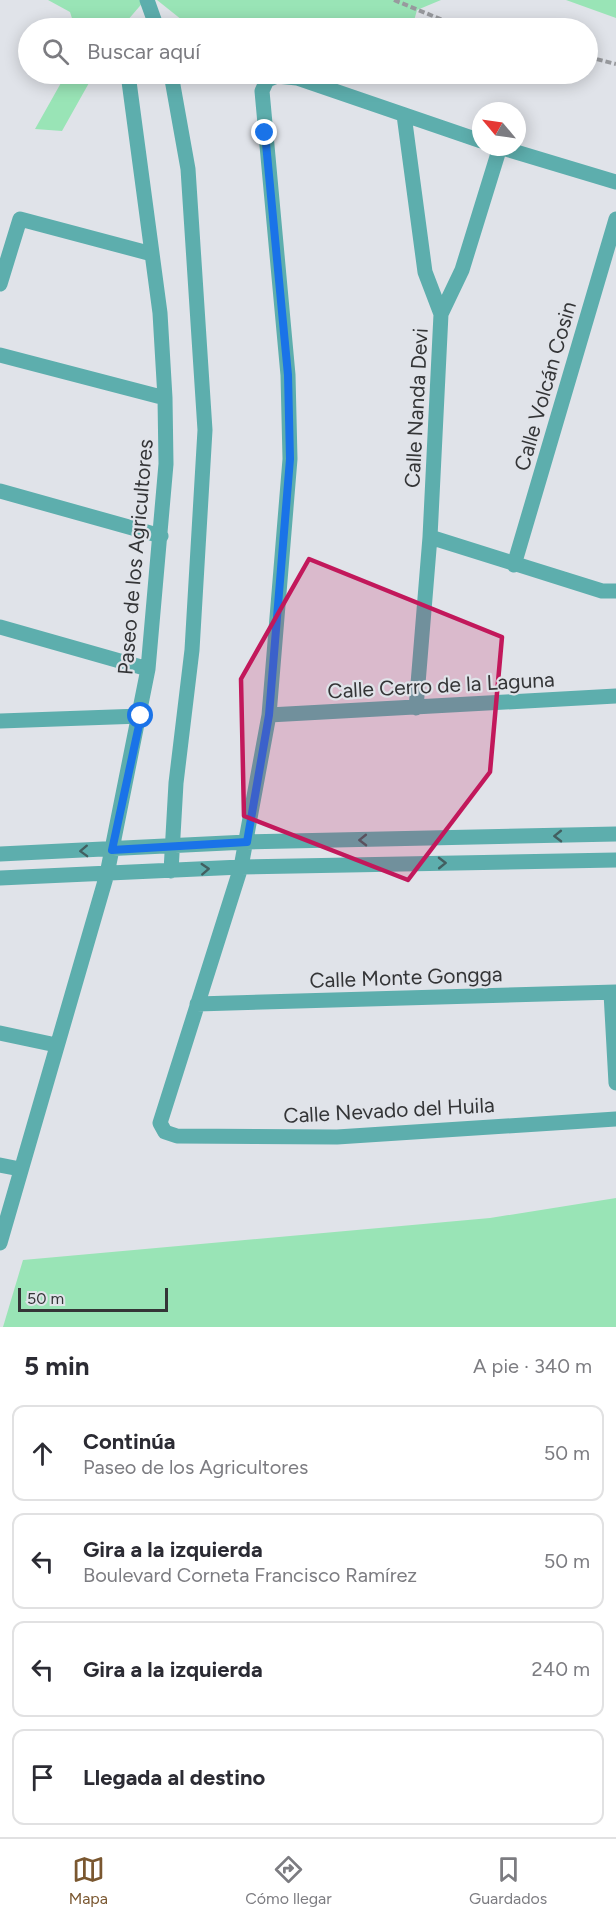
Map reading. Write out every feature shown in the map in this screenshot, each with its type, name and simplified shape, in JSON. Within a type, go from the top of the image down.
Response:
[{"type":"street","points":[[147,0],[153,18]]},
{"type":"street","name":"Paseo de los Agricultores","points":[[0,1242],[107,874],[141,716],[148,669],[166,464],[165,398],[160,313],[129,84]]},
{"type":"street","points":[[171,871],[176,783],[192,650],[205,430],[188,169],[173,84]]},
{"type":"street","points":[[197,1004],[241,867],[269,715],[290,459],[288,375],[262,91],[265,84]]},
{"type":"street","points":[[314,84],[472,138]]},
{"type":"street","name":"Calle Nanda Devi","points":[[404,115],[425,272],[441,314],[430,537],[416,708]]},
{"type":"street","points":[[526,155],[616,182]]},
{"type":"street","points":[[441,314],[462,270],[497,156]]},
{"type":"street","points":[[0,284],[20,219],[152,254]]},
{"type":"street","name":"Calle Volcán Cosin","points":[[514,565],[616,219]]},
{"type":"street","points":[[0,355],[165,398]]},
{"type":"street","points":[[0,491],[161,536]]},
{"type":"street","points":[[430,537],[602,591],[616,591]]},
{"type":"street","points":[[0,627],[148,669]]},
{"type":"street","name":"Calle Cerro de la Laguna","points":[[269,715],[616,696]]},
{"type":"street","points":[[0,721],[141,716]]},
{"type":"street","points":[[0,854],[247,842],[616,834]]},
{"type":"street","points":[[0,878],[241,867],[616,860]]},
{"type":"street","points":[[613,992],[616,1083]]},
{"type":"street","name":"Calle Monte Gongga","points":[[197,1004],[613,992]]},
{"type":"street","name":"Calle Nevado del Huila","points":[[197,1004],[160,1123],[165,1132],[177,1136],[337,1137],[616,1119]]},
{"type":"street","points":[[0,1033],[56,1045]]},
{"type":"street","points":[[0,1165],[20,1169]]},
{"type":"path","points":[[394,0],[438,18]]},
{"type":"path","points":[[598,60],[616,64]]},
{"type":"highlighted area","points":[[309,559],[502,637],[490,772],[408,880],[244,816],[241,679]]},
{"type":"green space","points":[[48,0],[145,0],[130,18],[72,18],[70,12]]},
{"type":"green space","points":[[157,0],[441,0],[417,10],[415,18],[180,18]]},
{"type":"green space","points":[[566,0],[616,0],[616,18]]},
{"type":"green space","points":[[60,84],[88,84],[62,131],[35,129]]},
{"type":"green space","points":[[616,1198],[616,1327],[3,1327],[23,1260],[490,1218]]},
{"type":"route","points":[[141,716],[112,850],[247,842],[269,715],[290,459],[288,375],[265,133]]}]
